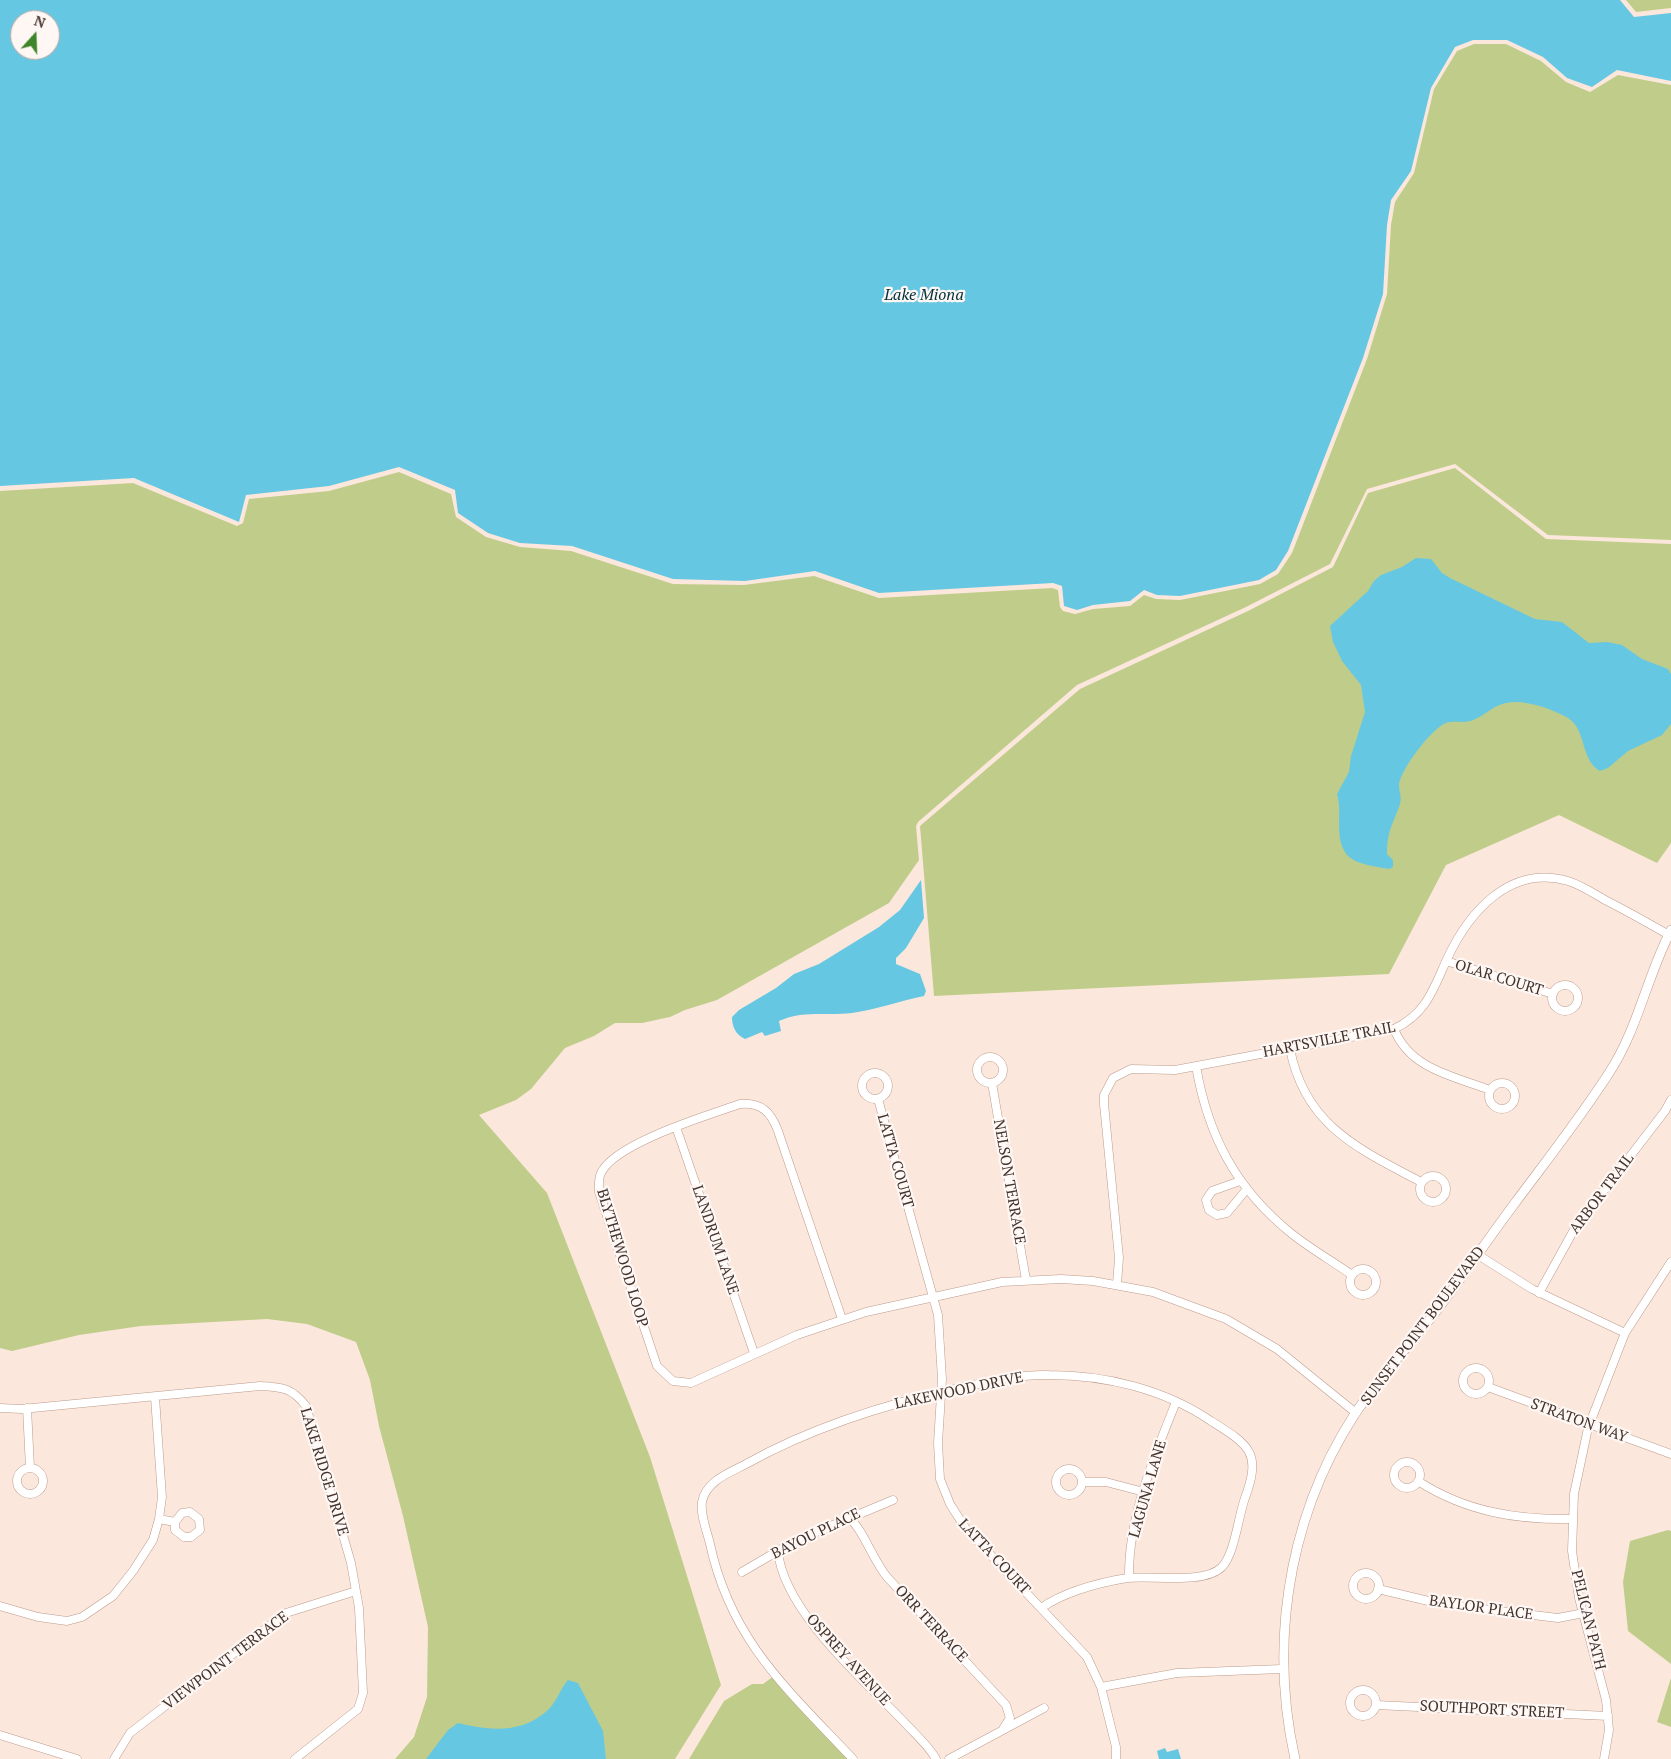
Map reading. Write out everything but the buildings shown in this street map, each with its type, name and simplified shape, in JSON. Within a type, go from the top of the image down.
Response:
[{"type":"street","name":"HARTSVILLE TRAIL","points":[[1117,1284],[1119,1258],[1104,1094],[1113,1078],[1121,1072],[1131,1069],[1157,1071],[1196,1066],[1394,1029],[1408,1022],[1425,1006],[1462,930],[1490,898],[1513,884],[1527,879],[1543,877],[1570,881],[1670,932]]},
{"type":"street","name":"SUNSET POINT BOULEVARD","points":[[1295,1759],[1282,1669],[1287,1600],[1304,1522],[1335,1449],[1356,1413],[1478,1255],[1620,1056],[1639,1014],[1670,932]]},
{"type":"street","name":"OLAR COURT","points":[[1446,961],[1552,994]]},
{"type":"street","points":[[1394,1029],[1403,1049],[1419,1062],[1490,1090]]},
{"type":"street","points":[[1290,1049],[1293,1064],[1307,1097],[1331,1128],[1366,1153],[1421,1182]]},
{"type":"street","points":[[1196,1066],[1207,1115],[1220,1147],[1246,1190],[1294,1235],[1352,1275]]},
{"type":"street","name":"NELSON TERRACE","points":[[992,1083],[1026,1280]]},
{"type":"street","name":"LATTA COURT","points":[[878,1099],[933,1296],[940,1332],[941,1392],[938,1463],[940,1479],[950,1504],[966,1528],[1087,1657],[1101,1687],[1116,1747],[1116,1759]]},
{"type":"street","name":"ARBOR TRAIL","points":[[1539,1293],[1575,1228],[1665,1111],[1671,1100]]},
{"type":"street","name":"BLYTHEWOOD LOOP","points":[[842,1319],[778,1131],[770,1114],[758,1105],[740,1104],[648,1139],[614,1160],[601,1174],[598,1184],[599,1192],[657,1366],[673,1381],[691,1383],[754,1353],[842,1319],[974,1287],[1026,1280],[1061,1279],[1117,1284],[1183,1302],[1233,1323],[1277,1349],[1356,1413]]},
{"type":"street","name":"LANDRUM LANE","points":[[676,1127],[754,1353]]},
{"type":"street","points":[[1240,1181],[1212,1191],[1206,1200],[1209,1210],[1217,1215],[1227,1213],[1246,1190]]},
{"type":"street","points":[[1478,1255],[1539,1293],[1625,1333]]},
{"type":"street","name":"PELICAN PATH","points":[[1604,1759],[1609,1730],[1608,1716],[1601,1675],[1584,1613],[1572,1551],[1574,1494],[1589,1424],[1625,1333],[1671,1262]]},
{"type":"street","name":"LAKEWOOD DRIVE","points":[[853,1759],[776,1679],[742,1631],[728,1605],[702,1511],[702,1501],[712,1483],[793,1440],[867,1412],[941,1392],[1020,1376],[1065,1375],[1122,1383],[1176,1402],[1206,1417],[1243,1444],[1253,1460],[1252,1479],[1236,1526],[1230,1552],[1218,1570],[1205,1576],[1129,1578],[1084,1588],[1063,1595],[1041,1608]]},
{"type":"street","name":"LAKE RIDGE DRIVE","points":[[0,1408],[27,1408],[260,1386],[277,1387],[296,1393],[306,1406],[351,1563],[359,1608],[363,1693],[358,1709],[295,1759]]},
{"type":"street","name":"STRATON WAY","points":[[1488,1387],[1671,1454]]},
{"type":"street","points":[[0,1606],[38,1617],[67,1621],[82,1617],[113,1596],[133,1571],[152,1540],[159,1518],[162,1497],[155,1396]]},
{"type":"street","name":"LAGUNA LANE","points":[[1129,1578],[1130,1550],[1144,1492],[1176,1402]]},
{"type":"street","points":[[27,1408],[30,1468]]},
{"type":"street","points":[[1418,1481],[1464,1506],[1502,1515],[1543,1520],[1573,1519]]},
{"type":"street","points":[[1082,1482],[1106,1482],[1144,1492]]},
{"type":"street","name":"BAYOU PLACE","points":[[742,1572],[778,1551],[848,1517],[894,1500]]},
{"type":"street","name":"ORR TERRACE","points":[[848,1517],[857,1525],[872,1557],[887,1577],[1006,1705],[1010,1718],[1003,1729]]},
{"type":"street","points":[[159,1518],[175,1522]]},
{"type":"street","name":"OSPREY AVENUE","points":[[778,1551],[779,1560],[788,1584],[810,1621],[936,1759]]},
{"type":"street","name":"BAYLOR PLACE","points":[[1378,1589],[1441,1604],[1558,1618],[1584,1613]]},
{"type":"street","name":"VIEWPOINT TERRACE","points":[[114,1759],[130,1733],[286,1613],[356,1591]]},
{"type":"street","points":[[1101,1687],[1177,1673],[1282,1669]]},
{"type":"street","name":"SOUTHPORT STREET","points":[[1376,1705],[1608,1716]]},
{"type":"street","points":[[949,1759],[1044,1708]]},
{"type":"street","points":[[0,1735],[77,1759]]},
{"type":"green space","points":[[1626,0],[1671,0],[1671,8],[1636,12]]},
{"type":"green space","points":[[1474,44],[1506,44],[1541,61],[1566,82],[1590,92],[1618,75],[1671,85],[1671,540],[1548,535],[1455,464],[1367,489],[1330,564],[1246,607],[1077,685],[918,822],[916,826],[919,860],[889,903],[717,1000],[670,1017],[642,1023],[615,1023],[594,1036],[565,1048],[531,1089],[516,1100],[479,1115],[547,1193],[650,1457],[721,1685],[675,1759],[395,1759],[414,1737],[427,1697],[428,1627],[403,1516],[379,1426],[370,1380],[356,1342],[307,1324],[267,1319],[141,1326],[79,1335],[12,1351],[0,1348],[0,491],[133,483],[237,526],[243,523],[249,499],[329,491],[399,472],[451,494],[456,517],[486,537],[520,547],[571,551],[673,584],[744,585],[814,576],[879,598],[1052,588],[1058,590],[1060,607],[1063,611],[1075,614],[1093,609],[1130,606],[1144,595],[1156,599],[1180,600],[1260,584],[1278,574],[1292,553],[1367,359],[1387,294],[1391,225],[1395,202],[1414,173],[1434,89],[1457,51]]},
{"type":"green space","points":[[1455,468],[1546,539],[1671,544],[1671,843],[1657,863],[1559,815],[1446,865],[1389,974],[934,996],[920,826],[1080,689],[1248,611],[1333,567],[1368,493]]},
{"type":"green space","points":[[1668,1530],[1671,1531],[1671,1664],[1628,1631],[1623,1582],[1630,1541]]},
{"type":"green space","points":[[775,1675],[853,1759],[689,1759],[724,1701],[752,1684],[763,1684]]},
{"type":"green space","points":[[1671,1678],[1671,1727],[1657,1722]]},
{"type":"water","name":"Lake Miona","points":[[0,0],[1620,0],[1634,17],[1671,13],[1671,81],[1617,70],[1592,87],[1567,78],[1543,57],[1507,40],[1473,40],[1455,47],[1431,88],[1411,171],[1391,200],[1387,225],[1383,294],[1363,358],[1288,551],[1276,570],[1259,580],[1180,596],[1157,595],[1144,590],[1130,601],[1093,605],[1077,610],[1064,606],[1062,586],[1053,583],[879,593],[815,571],[745,581],[673,579],[572,546],[520,543],[488,533],[458,513],[455,490],[399,467],[329,486],[246,495],[239,522],[134,478],[0,486]]},
{"type":"water","points":[[1416,558],[1431,559],[1442,573],[1450,578],[1535,619],[1562,622],[1589,643],[1607,642],[1622,645],[1642,659],[1668,669],[1671,674],[1671,724],[1662,735],[1628,751],[1608,768],[1600,771],[1589,760],[1574,723],[1568,718],[1546,708],[1521,702],[1506,703],[1470,721],[1446,723],[1440,726],[1418,750],[1401,778],[1399,785],[1401,801],[1388,839],[1387,854],[1393,860],[1393,867],[1389,869],[1368,865],[1352,859],[1342,847],[1337,794],[1349,772],[1351,756],[1365,712],[1361,685],[1342,661],[1333,642],[1330,626],[1368,591],[1374,581],[1381,575],[1402,567]]},
{"type":"water","points":[[921,880],[924,918],[906,948],[896,958],[896,964],[920,974],[926,991],[924,996],[852,1013],[806,1014],[788,1018],[779,1021],[781,1031],[765,1036],[762,1032],[745,1039],[737,1033],[732,1017],[739,1010],[776,988],[794,974],[819,964],[879,927],[900,910]]},
{"type":"water","points":[[568,1680],[578,1683],[603,1731],[606,1759],[426,1759],[448,1730],[458,1723],[494,1729],[517,1727],[539,1717],[552,1706]]},
{"type":"water","points":[[1165,1748],[1167,1752],[1178,1749],[1181,1759],[1159,1759],[1157,1751]]}]
